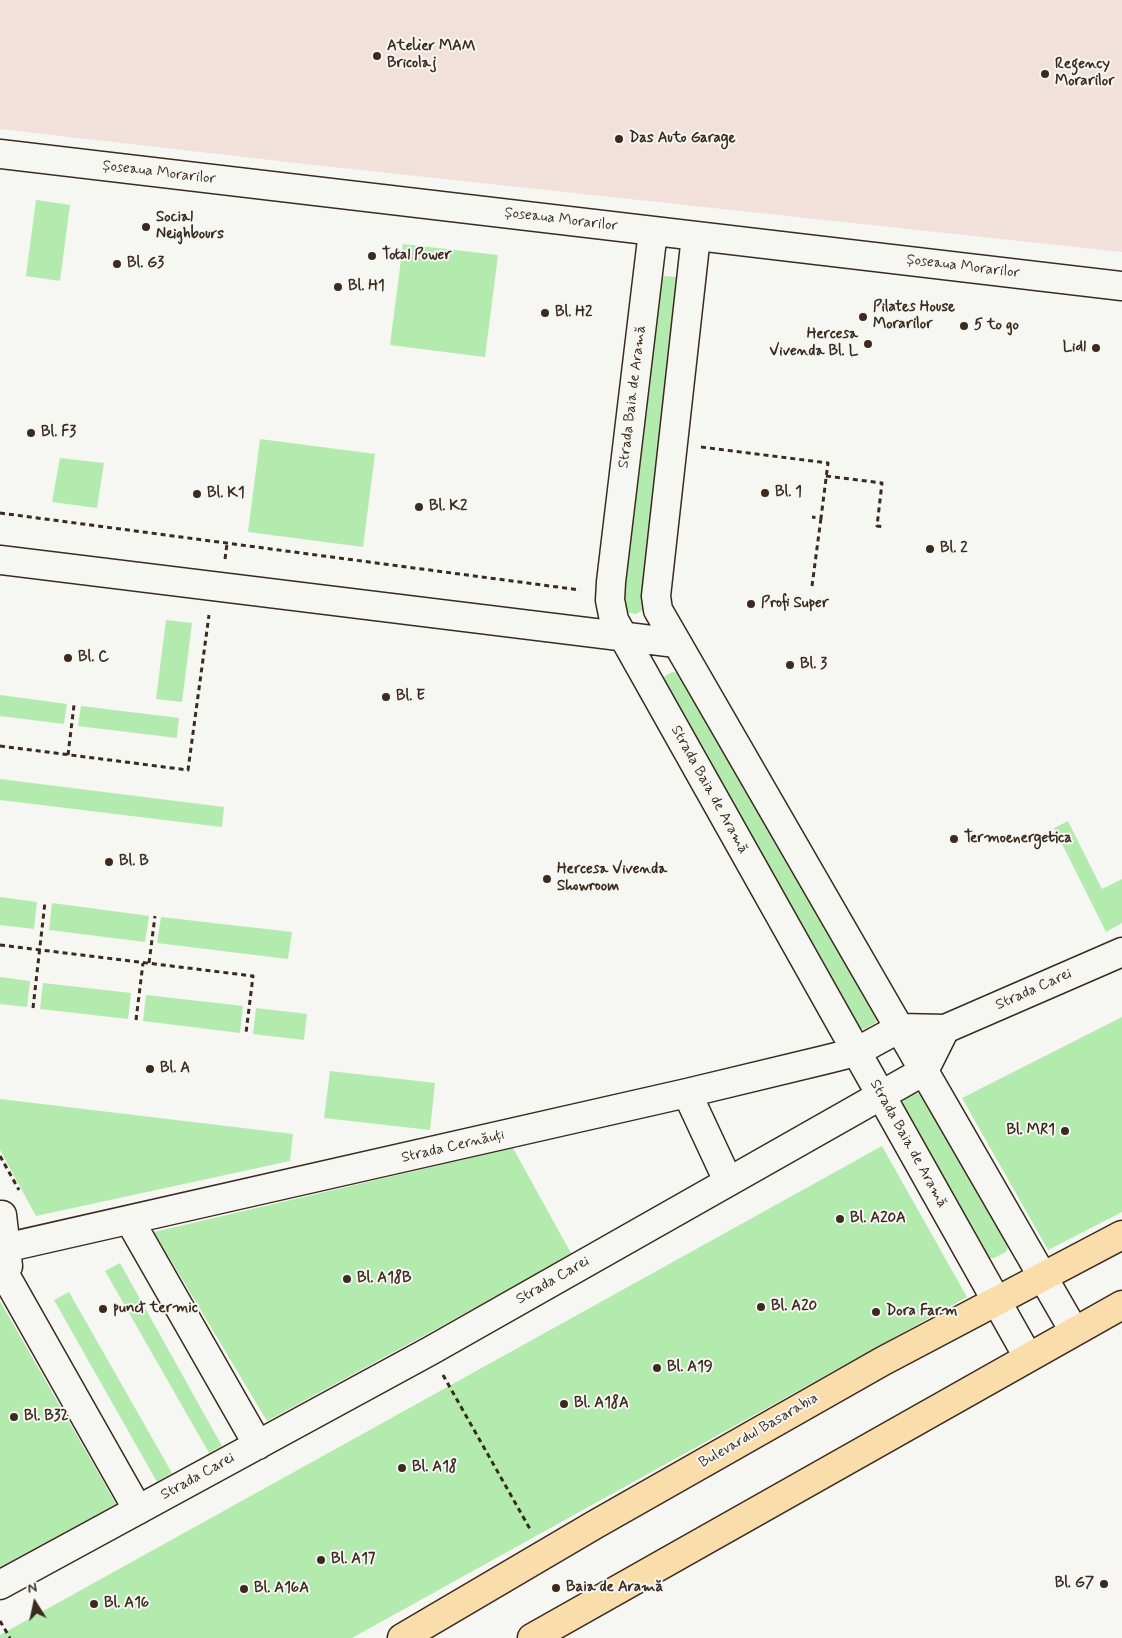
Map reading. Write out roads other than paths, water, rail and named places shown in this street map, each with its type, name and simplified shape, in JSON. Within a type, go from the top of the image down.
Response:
[{"type":"main road","name":"Bulevardul Basarabia","points":[[402,1638],[544,1554],[882,1361],[1122,1235]]},
{"type":"main road","points":[[532,1638],[1122,1305]]},
{"type":"street","name":"Șoseaua Morarilor","points":[[0,154],[1122,286]]},
{"type":"street","name":"Strada Baia de Aramă","points":[[653,231],[611,582],[610,600],[614,620],[1028,1357]]},
{"type":"street","points":[[696,236],[656,596],[658,610],[1074,1331]]},
{"type":"street","points":[[0,560],[676,642]]},
{"type":"street","name":"Strada Carei","points":[[900,1028],[945,1029],[1122,952]]},
{"type":"street","name":"Strada Cernăuți","points":[[7,1259],[130,1221],[687,1093],[856,1052],[900,1028]]},
{"type":"street","points":[[924,1070],[945,1029]]},
{"type":"street","name":"Strada Carei","points":[[0,1585],[430,1351],[924,1070]]},
{"type":"street","points":[[687,1093],[728,1182]]},
{"type":"street","points":[[1,1213],[7,1259],[138,1510]]},
{"type":"street","points":[[130,1221],[258,1445]]},
{"type":"place","name":"Atelier MAM Bricolaj","points":[[377,56]]},
{"type":"place","name":"Regency Morarilor","points":[[1045,74]]},
{"type":"place","name":"Das Auto Garage","points":[[619,139]]},
{"type":"place","name":"Social Neighbours","points":[[146,227]]},
{"type":"place","name":"Total Power","points":[[372,256]]},
{"type":"place","name":"Bl. G3","points":[[117,264]]},
{"type":"place","name":"Bl. H1","points":[[338,287]]},
{"type":"place","name":"Bl. H2","points":[[545,313]]},
{"type":"place","name":"Pilates House Morarilor","points":[[863,317]]},
{"type":"place","name":"5 to go","points":[[964,326]]},
{"type":"place","name":"Hercesa Vivenda Bl. L","points":[[868,344]]},
{"type":"place","name":"Lidl","points":[[1096,348]]},
{"type":"place","name":"Bl. F3","points":[[31,433]]},
{"type":"place","name":"Bl. 1","points":[[765,493]]},
{"type":"place","name":"Bl. K1","points":[[197,494]]},
{"type":"place","name":"Bl. K2","points":[[419,507]]},
{"type":"place","name":"Bl. 2","points":[[930,549]]},
{"type":"place","name":"Profi Super","points":[[751,604]]},
{"type":"place","name":"Bl. C","points":[[68,658]]},
{"type":"place","name":"Bl. 3","points":[[790,665]]},
{"type":"place","name":"Bl. E","points":[[386,697]]},
{"type":"place","name":"Termoenergetica","points":[[954,839]]},
{"type":"place","name":"Bl. B","points":[[109,862]]},
{"type":"place","name":"Hercesa Vivenda Showroom","points":[[547,879]]},
{"type":"place","name":"Bl. A","points":[[150,1069]]},
{"type":"place","name":"Bl. MR1","points":[[1065,1131]]},
{"type":"place","name":"Bl. A20A","points":[[840,1219]]},
{"type":"place","name":"Bl. A18B","points":[[347,1279]]},
{"type":"place","name":"Bl. A20","points":[[761,1307]]},
{"type":"place","name":"punct termic","points":[[103,1309]]},
{"type":"place","name":"Dora Farm","points":[[876,1312]]},
{"type":"place","name":"Bl. A19","points":[[657,1368]]},
{"type":"place","name":"Bl. A18A","points":[[564,1404]]},
{"type":"place","name":"Bl. B32","points":[[14,1417]]},
{"type":"place","name":"Bl. A18","points":[[402,1468]]},
{"type":"place","name":"Bl. A17","points":[[321,1560]]},
{"type":"place","name":"Bl. G7","points":[[1104,1584]]},
{"type":"place","name":"Baia de Aramă","points":[[556,1588]]},
{"type":"place","name":"Bl. A16A","points":[[244,1589]]},
{"type":"place","name":"Bl. A16","points":[[94,1604]]}]
